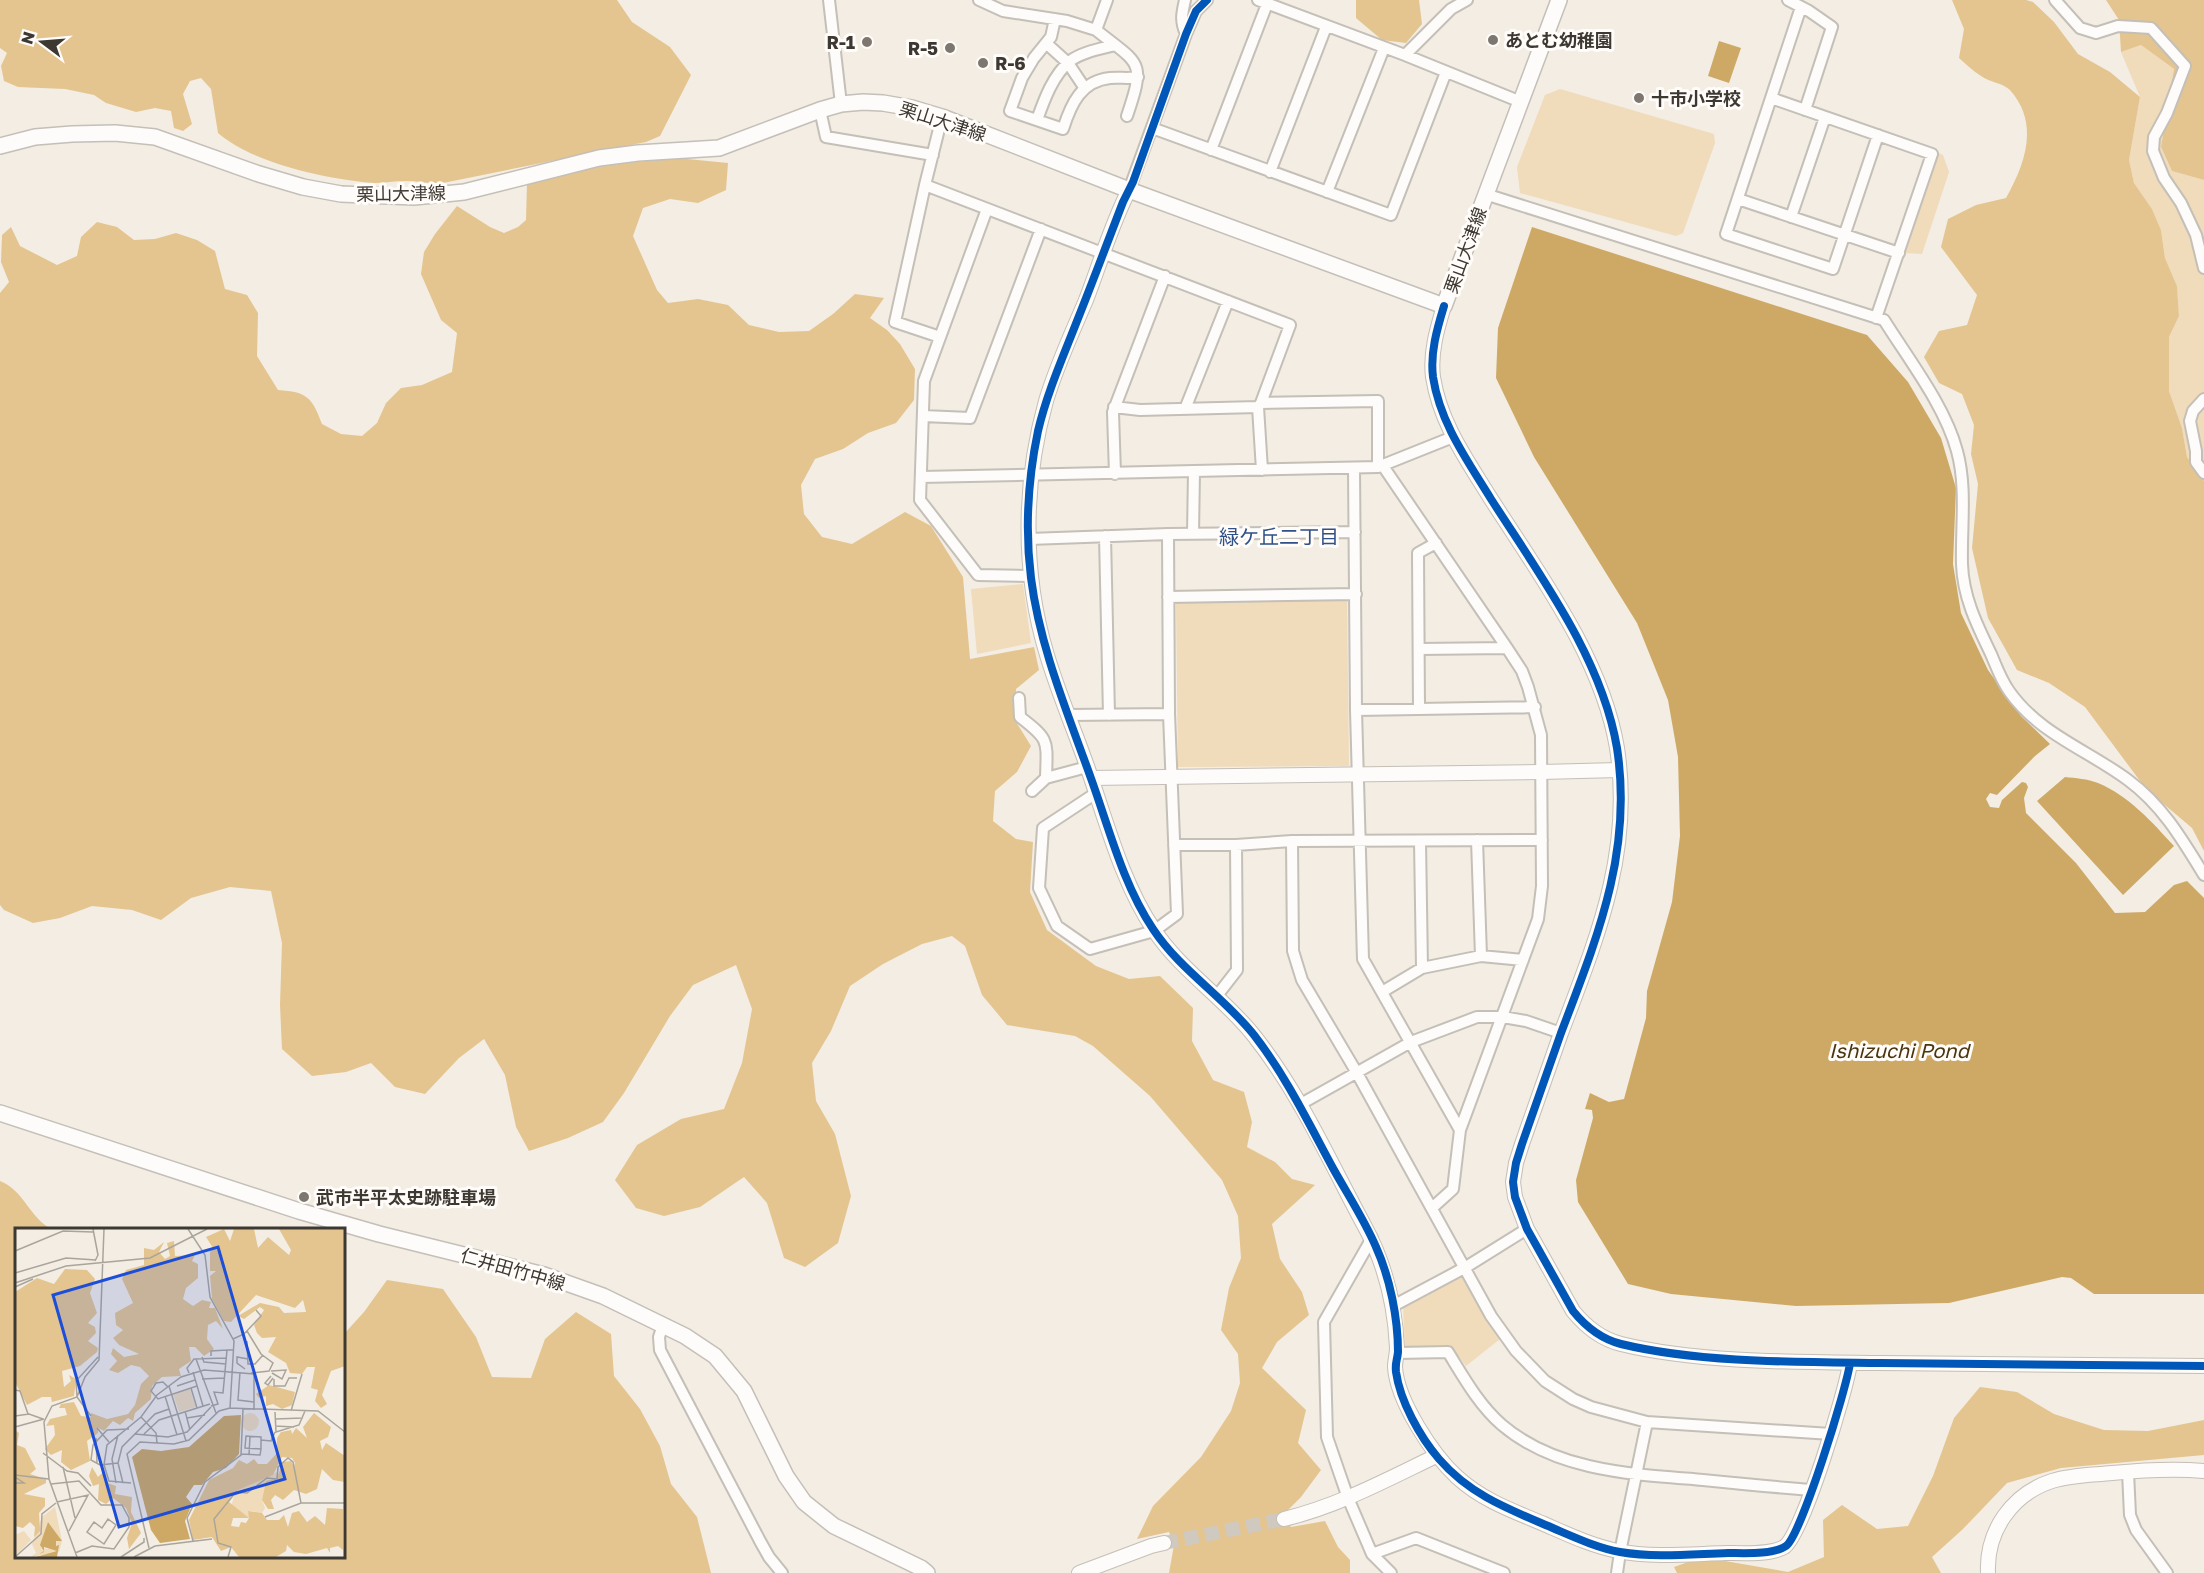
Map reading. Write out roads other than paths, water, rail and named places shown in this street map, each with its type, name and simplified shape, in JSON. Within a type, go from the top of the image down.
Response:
[{"type":"main road","name":"栗山大津線","points":[[0,146],[35,137],[72,134],[115,133],[156,137],[258,174],[303,187],[341,194],[414,197],[464,192],[599,158],[719,148],[841,104],[863,102],[883,104],[912,108],[942,117],[1129,190],[1444,306],[1559,0]]},
{"type":"main road","name":"仁井田竹中線","points":[[0,1113],[299,1211],[544,1275],[603,1296],[663,1325],[685,1336],[715,1356],[744,1391],[786,1476],[804,1502],[834,1526],[927,1573]]},
{"type":"street","points":[[829,0],[841,104]]},
{"type":"street","points":[[979,0],[1003,10],[1055,19],[1096,30],[1134,61],[1138,77],[1137,85],[1127,116]]},
{"type":"street","points":[[1096,30],[1107,0]]},
{"type":"street","points":[[1185,0],[1182,24],[1186,34]]},
{"type":"street","points":[[1207,0],[1196,11],[1186,34],[1129,190],[1048,395],[1038,434],[1028,509],[1031,576],[1047,655],[1140,908],[1154,931],[1179,963],[1235,1014],[1253,1034],[1282,1075],[1372,1238],[1387,1278],[1393,1306],[1398,1353],[1395,1369],[1416,1425],[1436,1456],[1459,1480],[1481,1496],[1582,1540],[1620,1552],[1663,1554],[1755,1552],[1781,1549],[1790,1544],[1812,1490],[1831,1434],[1850,1363]]},
{"type":"street","points":[[1405,55],[1451,9],[1467,0]]},
{"type":"street","points":[[1788,0],[1832,27],[1804,110]]},
{"type":"street","points":[[2055,0],[2080,28],[2096,33],[2118,26],[2151,28],[2186,66],[2167,113],[2154,137],[2152,151],[2164,178],[2181,202],[2196,234],[2204,268]]},
{"type":"street","points":[[1211,150],[1263,2],[1405,55],[1521,102]]},
{"type":"street","points":[[1801,7],[1726,234],[1833,269],[1878,135]]},
{"type":"street","points":[[1055,19],[1051,37],[1022,78],[1010,111],[1063,129],[1076,96],[1084,87],[1106,78],[1138,77]]},
{"type":"street","points":[[1270,172],[1326,27]]},
{"type":"street","points":[[1047,44],[1068,63],[1084,87]]},
{"type":"street","points":[[1037,120],[1052,84],[1068,63],[1090,52],[1115,45]]},
{"type":"street","points":[[1328,192],[1384,48]]},
{"type":"street","points":[[1152,128],[1391,215],[1446,72]]},
{"type":"street","points":[[1771,98],[1932,153],[1876,318]]},
{"type":"street","points":[[820,110],[826,136],[933,155]]},
{"type":"street","points":[[940,337],[895,322],[942,117]]},
{"type":"street","points":[[1791,217],[1825,117]]},
{"type":"street","points":[[925,185],[1290,325],[1259,405],[1262,470]]},
{"type":"street","points":[[1485,194],[1884,320],[1935,401],[1952,433],[1961,467],[1962,570],[1966,594],[1977,624],[2009,691],[2028,713],[2051,733],[2140,789],[2170,820],[2204,875]]},
{"type":"street","points":[[1738,199],[1899,253]]},
{"type":"street","points":[[987,209],[924,381],[920,500],[978,575],[1031,576]]},
{"type":"street","points":[[923,416],[970,418],[1041,229]]},
{"type":"street","points":[[1115,474],[1112,418],[1114,407],[1165,276]]},
{"type":"street","points":[[1185,409],[1228,301]]},
{"type":"street","points":[[1444,306],[1434,340],[1433,375],[1440,409],[1453,437],[1564,615],[1581,647],[1610,719],[1616,746],[1620,823],[1612,885],[1516,1163],[1514,1182],[1515,1197],[1527,1230],[1573,1311],[1582,1323],[1604,1337],[1620,1343],[1686,1354],[1743,1359],[1850,1363],[2204,1366]]},
{"type":"street","points":[[2204,399],[2193,411],[2190,421],[2196,462],[2204,472]]},
{"type":"street","points":[[1114,407],[1140,410],[1185,409],[1378,401],[1381,467],[1436,543],[1522,671],[1541,735],[1542,886],[1538,919],[1460,1130],[1453,1189],[1432,1208]]},
{"type":"street","points":[[921,477],[1381,467],[1453,437]]},
{"type":"street","points":[[1354,468],[1356,710],[1363,959],[1460,1130]]},
{"type":"street","points":[[1194,472],[1194,534]]},
{"type":"street","points":[[1029,539],[1168,534],[1355,532]]},
{"type":"street","points":[[1096,793],[1043,828],[1039,888],[1057,926],[1090,949],[1154,931],[1177,914],[1169,714],[1168,534]]},
{"type":"street","points":[[1105,536],[1109,715]]},
{"type":"street","points":[[1419,709],[1419,552],[1436,543]]},
{"type":"street","points":[[1168,597],[1356,594]]},
{"type":"street","points":[[1419,649],[1507,648]]},
{"type":"street","points":[[1019,698],[1020,717],[1042,734],[1047,746],[1047,778]]},
{"type":"street","points":[[1356,710],[1534,707]]},
{"type":"street","points":[[1069,715],[1169,714]]},
{"type":"street","points":[[1032,791],[1047,778],[1089,772],[1171,777],[1619,770]]},
{"type":"street","points":[[1477,840],[1481,956]]},
{"type":"street","points":[[1174,845],[1236,846],[1292,841],[1542,840]]},
{"type":"street","points":[[1292,841],[1292,931],[1297,967],[1466,1267],[1491,1316],[1516,1351],[1545,1381],[1573,1399],[1591,1407],[1647,1422],[1831,1434]]},
{"type":"street","points":[[1420,841],[1422,969]]},
{"type":"street","points":[[1216,997],[1237,970],[1236,846]]},
{"type":"street","points":[[1382,992],[1422,969],[1481,956],[1523,960]]},
{"type":"street","points":[[1299,1105],[1411,1042],[1476,1017],[1526,1020],[1561,1033]]},
{"type":"street","points":[[1393,1306],[1466,1267],[1527,1230]]},
{"type":"street","points":[[1372,1238],[1324,1322],[1327,1437],[1348,1498],[1372,1554],[1391,1573]]},
{"type":"street","points":[[663,1325],[659,1336],[660,1350],[760,1541],[782,1573]]},
{"type":"street","points":[[1398,1353],[1448,1353],[1473,1394],[1503,1426],[1541,1450],[1589,1467],[1636,1474],[1812,1490]]},
{"type":"street","points":[[1617,1573],[1647,1422]]},
{"type":"street","points":[[1284,1519],[1348,1498],[1436,1456]]},
{"type":"street","points":[[1988,1573],[1991,1546],[1996,1529],[2024,1495],[2040,1486],[2063,1478],[2156,1468],[2204,1471]]},
{"type":"street","points":[[2128,1472],[2130,1515],[2136,1530],[2167,1573]]},
{"type":"street","points":[[1372,1554],[1416,1538],[1504,1573]]},
{"type":"street","points":[[1079,1573],[1151,1546],[1164,1544]]},
{"type":"water","points":[[1719,41],[1741,48],[1729,83],[1708,76]]},
{"type":"water","name":"Ishizuchi Pond","points":[[1532,227],[1867,335],[1908,382],[1941,438],[1956,488],[1953,564],[1961,613],[1988,670],[2021,716],[2050,744],[1997,795],[1990,793],[1986,799],[1990,807],[1999,808],[2002,800],[2022,782],[2026,783],[2028,787],[2024,798],[2026,813],[2076,863],[2115,913],[2145,912],[2174,885],[2187,881],[2204,898],[2204,1294],[2094,1294],[2071,1278],[2062,1277],[1949,1303],[1796,1306],[1671,1294],[1628,1284],[1578,1202],[1576,1180],[1593,1118],[1592,1110],[1585,1109],[1590,1093],[1609,1102],[1624,1099],[1646,1018],[1647,991],[1672,902],[1680,836],[1678,757],[1668,700],[1637,623],[1534,457],[1496,378],[1498,328]]},
{"type":"water","points":[[2065,777],[2094,782],[2109,788],[2139,810],[2174,846],[2123,895],[2037,801]]},
{"type":"tunnel","points":[[1164,1543],[1284,1519]]},
{"type":"place","name":"あとむ幼稚園","points":[[1493,40]]},
{"type":"place","name":"R-1","points":[[867,42]]},
{"type":"place","name":"R-5","points":[[950,48]]},
{"type":"place","name":"R-6","points":[[983,63]]},
{"type":"place","name":"十市小学校","points":[[1639,98]]},
{"type":"place","name":"武市半平太史跡駐車場","points":[[304,1197]]},
{"type":"district","name":"緑ケ丘二丁目","points":[[1279,536]]}]
